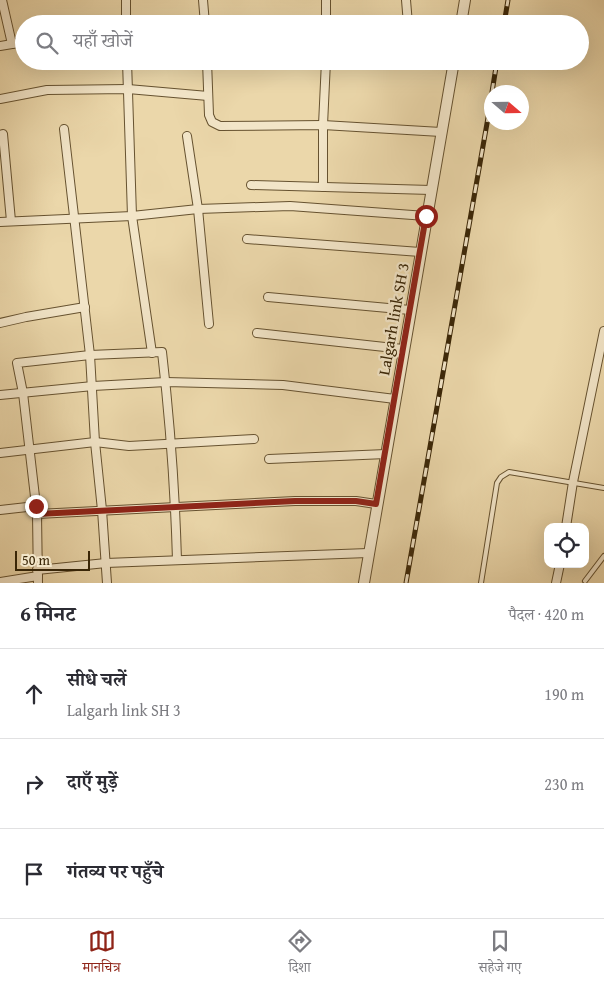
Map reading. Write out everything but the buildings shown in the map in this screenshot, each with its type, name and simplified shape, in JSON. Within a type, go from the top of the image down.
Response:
[{"type":"street","points":[[2,0],[12,44]]},
{"type":"street","points":[[126,0],[126,15]]},
{"type":"street","points":[[203,0],[204,15]]},
{"type":"street","points":[[326,0],[326,15]]},
{"type":"street","points":[[406,0],[407,15]]},
{"type":"street","points":[[462,15],[465,0]]},
{"type":"street","points":[[0,46],[15,44]]},
{"type":"street","points":[[127,70],[132,216],[152,353]]},
{"type":"street","points":[[207,70],[209,115],[212,122],[220,126],[323,125],[441,132]]},
{"type":"street","points":[[323,187],[326,70]]},
{"type":"street","name":"Lalgarh link SH 3","points":[[364,583],[376,504],[452,70]]},
{"type":"street","points":[[0,99],[47,90],[128,89],[208,96]]},
{"type":"street","points":[[64,129],[93,386],[95,442],[107,583]]},
{"type":"street","points":[[0,135],[3,134],[11,222]]},
{"type":"street","points":[[187,136],[198,209],[209,324]]},
{"type":"street","points":[[250,185],[431,190]]},
{"type":"street","points":[[0,222],[132,216],[198,209],[290,206],[426,216]]},
{"type":"street","points":[[247,239],[420,252]]},
{"type":"street","points":[[268,297],[410,310]]},
{"type":"street","points":[[0,323],[85,307]]},
{"type":"street","points":[[567,523],[573,482],[604,331]]},
{"type":"street","points":[[257,333],[404,349]]},
{"type":"street","points":[[38,576],[36,510],[23,393],[17,363],[90,355],[162,352],[171,444],[177,560]]},
{"type":"street","points":[[0,395],[93,386],[166,382],[283,385],[395,399]]},
{"type":"street","points":[[0,452],[95,442],[129,446],[254,439]]},
{"type":"street","points":[[269,459],[386,454]]},
{"type":"street","points":[[0,510],[102,510],[295,501],[356,501],[376,504]]},
{"type":"street","points":[[0,582],[106,563],[368,553]]},
{"type":"street","points":[[556,583],[559,568]]},
{"type":"lane","points":[[481,583],[497,483],[501,477],[509,472],[604,488]]},
{"type":"lane","points":[[586,581],[604,556]]},
{"type":"railway","points":[[506,15],[508,0]]},
{"type":"railway","points":[[493,85],[496,70]]},
{"type":"railway","points":[[406,583],[486,130]]},
{"type":"route","points":[[36,506],[37,514],[295,501],[356,501],[376,504],[426,216]]}]
